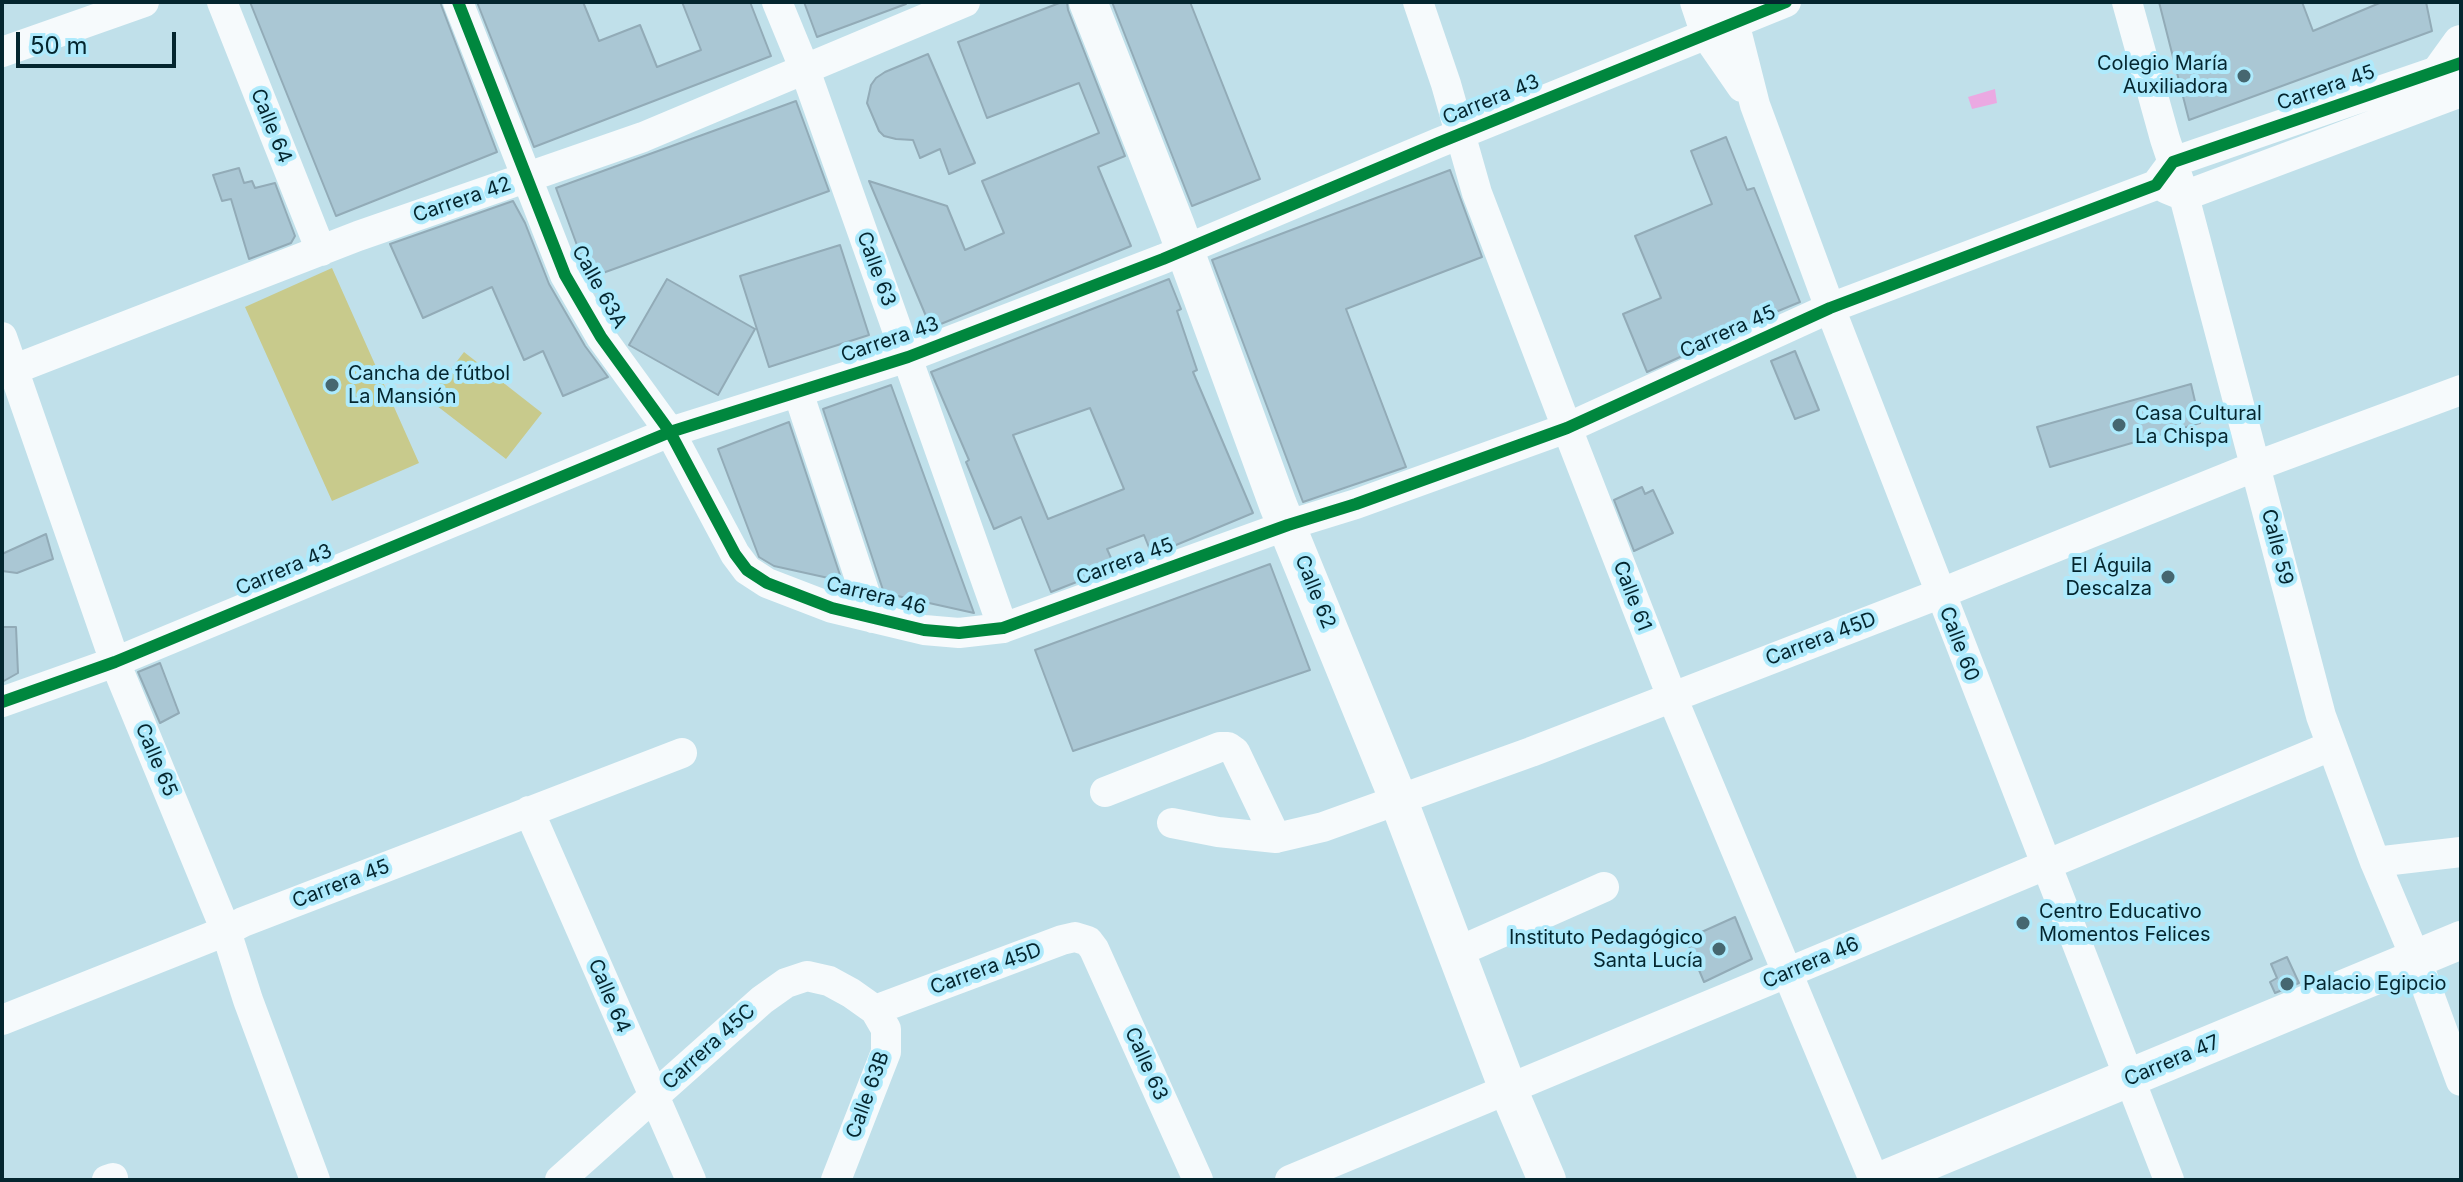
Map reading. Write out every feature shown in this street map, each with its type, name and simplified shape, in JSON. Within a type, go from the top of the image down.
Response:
[{"type":"main road","name":"Calle 62","points":[[1088,2],[1288,525],[1398,800],[1508,1089],[1547,1180]]},
{"type":"main road","name":"Carrera 47","points":[[1883,1180],[2461,940]]},
{"type":"street","points":[[2,52],[144,2]]},
{"type":"street","name":"Calle 64","points":[[222,2],[321,251]]},
{"type":"street","name":"Calle 63A","points":[[458,2],[565,275],[581,305],[670,432],[735,554],[747,570]]},
{"type":"street","name":"Calle 63","points":[[777,2],[805,70],[1003,628]]},
{"type":"street","name":"Carrera 42","points":[[8,372],[321,251],[643,137],[965,2]]},
{"type":"street","name":"Calle 61","points":[[1418,2],[1477,193],[1567,428],[1672,697],[1874,1180]]},
{"type":"street","name":"Calle 60","points":[[1695,2],[1706,35],[1755,105]]},
{"type":"street","name":"Carrera 43","points":[[2,702],[115,662],[670,432],[908,357],[1163,259],[1706,35],[1730,12],[1786,2]]},
{"type":"street","name":"Calle 59","points":[[2127,2],[2164,173],[2184,196],[2331,746],[2461,1081]]},
{"type":"street","name":"Calle 60","points":[[1730,12],[1755,105],[1830,308],[2169,1180]]},
{"type":"street","name":"Carrera 45","points":[[1003,628],[1567,428],[1830,308],[2310,114],[2448,74]]},
{"type":"street","name":"Carrera 45","points":[[2184,196],[2351,133],[2448,74]]},
{"type":"street","points":[[2340,104],[2351,133]]},
{"type":"street","points":[[2310,114],[2321,144]]},
{"type":"street","name":"Calle 65","points":[[2,337],[8,372],[115,662],[226,931],[248,1000],[315,1180]]},
{"type":"street","name":"Carrera 45D","points":[[1172,823],[1276,838],[1323,827],[1672,697],[1939,594],[2256,466],[2461,390]]},
{"type":"street","points":[[798,392],[873,618]]},
{"type":"street","name":"Carrera 46","points":[[747,570],[787,592],[832,608],[924,630],[959,633],[1003,628]]},
{"type":"street","name":"Carrera 46","points":[[1290,1180],[2331,746]]},
{"type":"street","points":[[1105,792],[1220,747],[1228,747],[1235,752],[1276,838]]},
{"type":"street","name":"Carrera 45","points":[[2,1020],[243,922],[682,753]]},
{"type":"street","name":"Calle 64","points":[[529,811],[691,1180]]},
{"type":"street","points":[[2375,862],[2461,852]]},
{"type":"street","points":[[1455,953],[1604,887]]},
{"type":"street","name":"Carrera 45D","points":[[875,1010],[1062,940],[1075,937],[1088,941],[1094,949]]},
{"type":"street","name":"Calle 63","points":[[1094,949],[1198,1180]]},
{"type":"street","name":"Carrera 45C","points":[[560,1180],[762,1000],[786,983],[807,976],[829,981],[875,1010]]},
{"type":"street","name":"Calle 63B","points":[[836,1180],[886,1052],[886,1029],[875,1010]]},
{"type":"green space","name":"Cancha de fútbol La Mansión","points":[[332,268],[419,463],[332,501],[245,307]]},
{"type":"green space","points":[[464,352],[542,413],[506,459],[428,399]]},
{"type":"shaded area","points":[[1995,89],[1997,103],[1972,109],[1968,97]]},
{"type":"building","points":[[250,2],[440,2],[497,152],[336,216]]},
{"type":"building","points":[[477,2],[583,2],[599,41],[640,25],[657,67],[701,50],[682,2],[750,2],[771,56],[534,147]]},
{"type":"building","points":[[804,2],[906,2],[906,4],[817,37]]},
{"type":"building","points":[[1067,2],[1125,156],[1098,167],[1131,246],[931,328],[869,181],[947,206],[965,250],[1004,233],[982,181],[1099,133],[1079,83],[987,118],[958,42]]},
{"type":"building","points":[[1112,2],[1190,2],[1260,179],[1192,206]]},
{"type":"building","name":"Colegio María Auxiliadora","points":[[2159,2],[2302,2],[2313,31],[2382,2],[2426,2],[2432,31],[2189,120]]},
{"type":"building","points":[[928,54],[975,163],[949,174],[940,149],[920,158],[913,140],[884,136],[867,103],[876,78]]},
{"type":"building","points":[[796,101],[829,191],[589,278],[556,188]]},
{"type":"building","points":[[1726,137],[1747,190],[1754,188],[1800,302],[1698,344],[1700,348],[1647,372],[1623,314],[1661,298],[1635,236],[1712,204],[1691,151]]},
{"type":"building","points":[[239,168],[244,183],[252,181],[255,188],[275,183],[295,236],[291,243],[249,259],[231,199],[222,201],[213,175]]},
{"type":"building","points":[[1450,170],[1482,257],[1346,309],[1406,467],[1303,502],[1212,260]]},
{"type":"building","points":[[513,201],[549,284],[585,346],[608,377],[563,396],[543,351],[524,360],[492,287],[423,318],[390,244]]},
{"type":"building","points":[[840,245],[869,335],[769,367],[740,276]]},
{"type":"building","points":[[667,279],[755,329],[718,395],[629,345]]},
{"type":"building","points":[[1169,279],[1181,309],[1177,311],[1197,370],[1193,372],[1253,513],[1152,555],[1144,535],[1107,549],[1115,567],[1051,592],[1021,517],[994,529],[966,462],[969,460],[931,372]],"holes":[[[1090,408],[1124,489],[1048,519],[1013,435]]]},
{"type":"building","points":[[1795,351],[1819,410],[1795,419],[1771,361]]},
{"type":"building","name":"Casa Cultural La Chispa","points":[[2191,384],[2200,423],[2050,467],[2037,427]]},
{"type":"building","points":[[891,385],[974,613],[884,593],[823,409]]},
{"type":"building","points":[[789,422],[842,581],[774,566],[759,557],[718,449]]},
{"type":"building","points":[[1642,487],[1645,494],[1653,490],[1673,533],[1634,551],[1614,500]]},
{"type":"building","points":[[46,534],[53,559],[17,573],[2,571],[2,554]]},
{"type":"building","points":[[1270,564],[1310,670],[1073,751],[1035,650]]},
{"type":"building","points":[[2,627],[16,627],[18,673],[2,682]]},
{"type":"building","points":[[160,663],[179,713],[160,723],[138,672]]},
{"type":"building","name":"Instituto Pedagógico Santa Lucía","points":[[1735,917],[1752,959],[1704,982],[1686,939]]},
{"type":"building","points":[[2287,957],[2299,983],[2275,993],[2270,982],[2277,978],[2271,964]]},
{"type":"cycle path","points":[[458,2],[565,275],[601,337],[670,432],[735,554],[747,570],[767,583],[832,608],[924,630],[959,633],[1003,628],[1567,428],[1830,308],[2156,185],[2173,162],[2461,63]]},
{"type":"cycle path","points":[[2,702],[115,662],[670,432],[908,357],[1163,259],[1786,2]]},
{"type":"place","name":"Colegio María Auxiliadora","points":[[2244,76]]},
{"type":"place","name":"Cancha de fútbol La Mansión","points":[[332,385]]},
{"type":"place","name":"Casa Cultural La Chispa","points":[[2119,425]]},
{"type":"place","name":"El Águila Descalza","points":[[2168,577]]},
{"type":"place","name":"Centro Educativo Momentos Felices","points":[[2023,923]]},
{"type":"place","name":"Instituto Pedagógico Santa Lucía","points":[[1719,949]]},
{"type":"place","name":"Palacio Egipcio","points":[[2287,984]]}]
